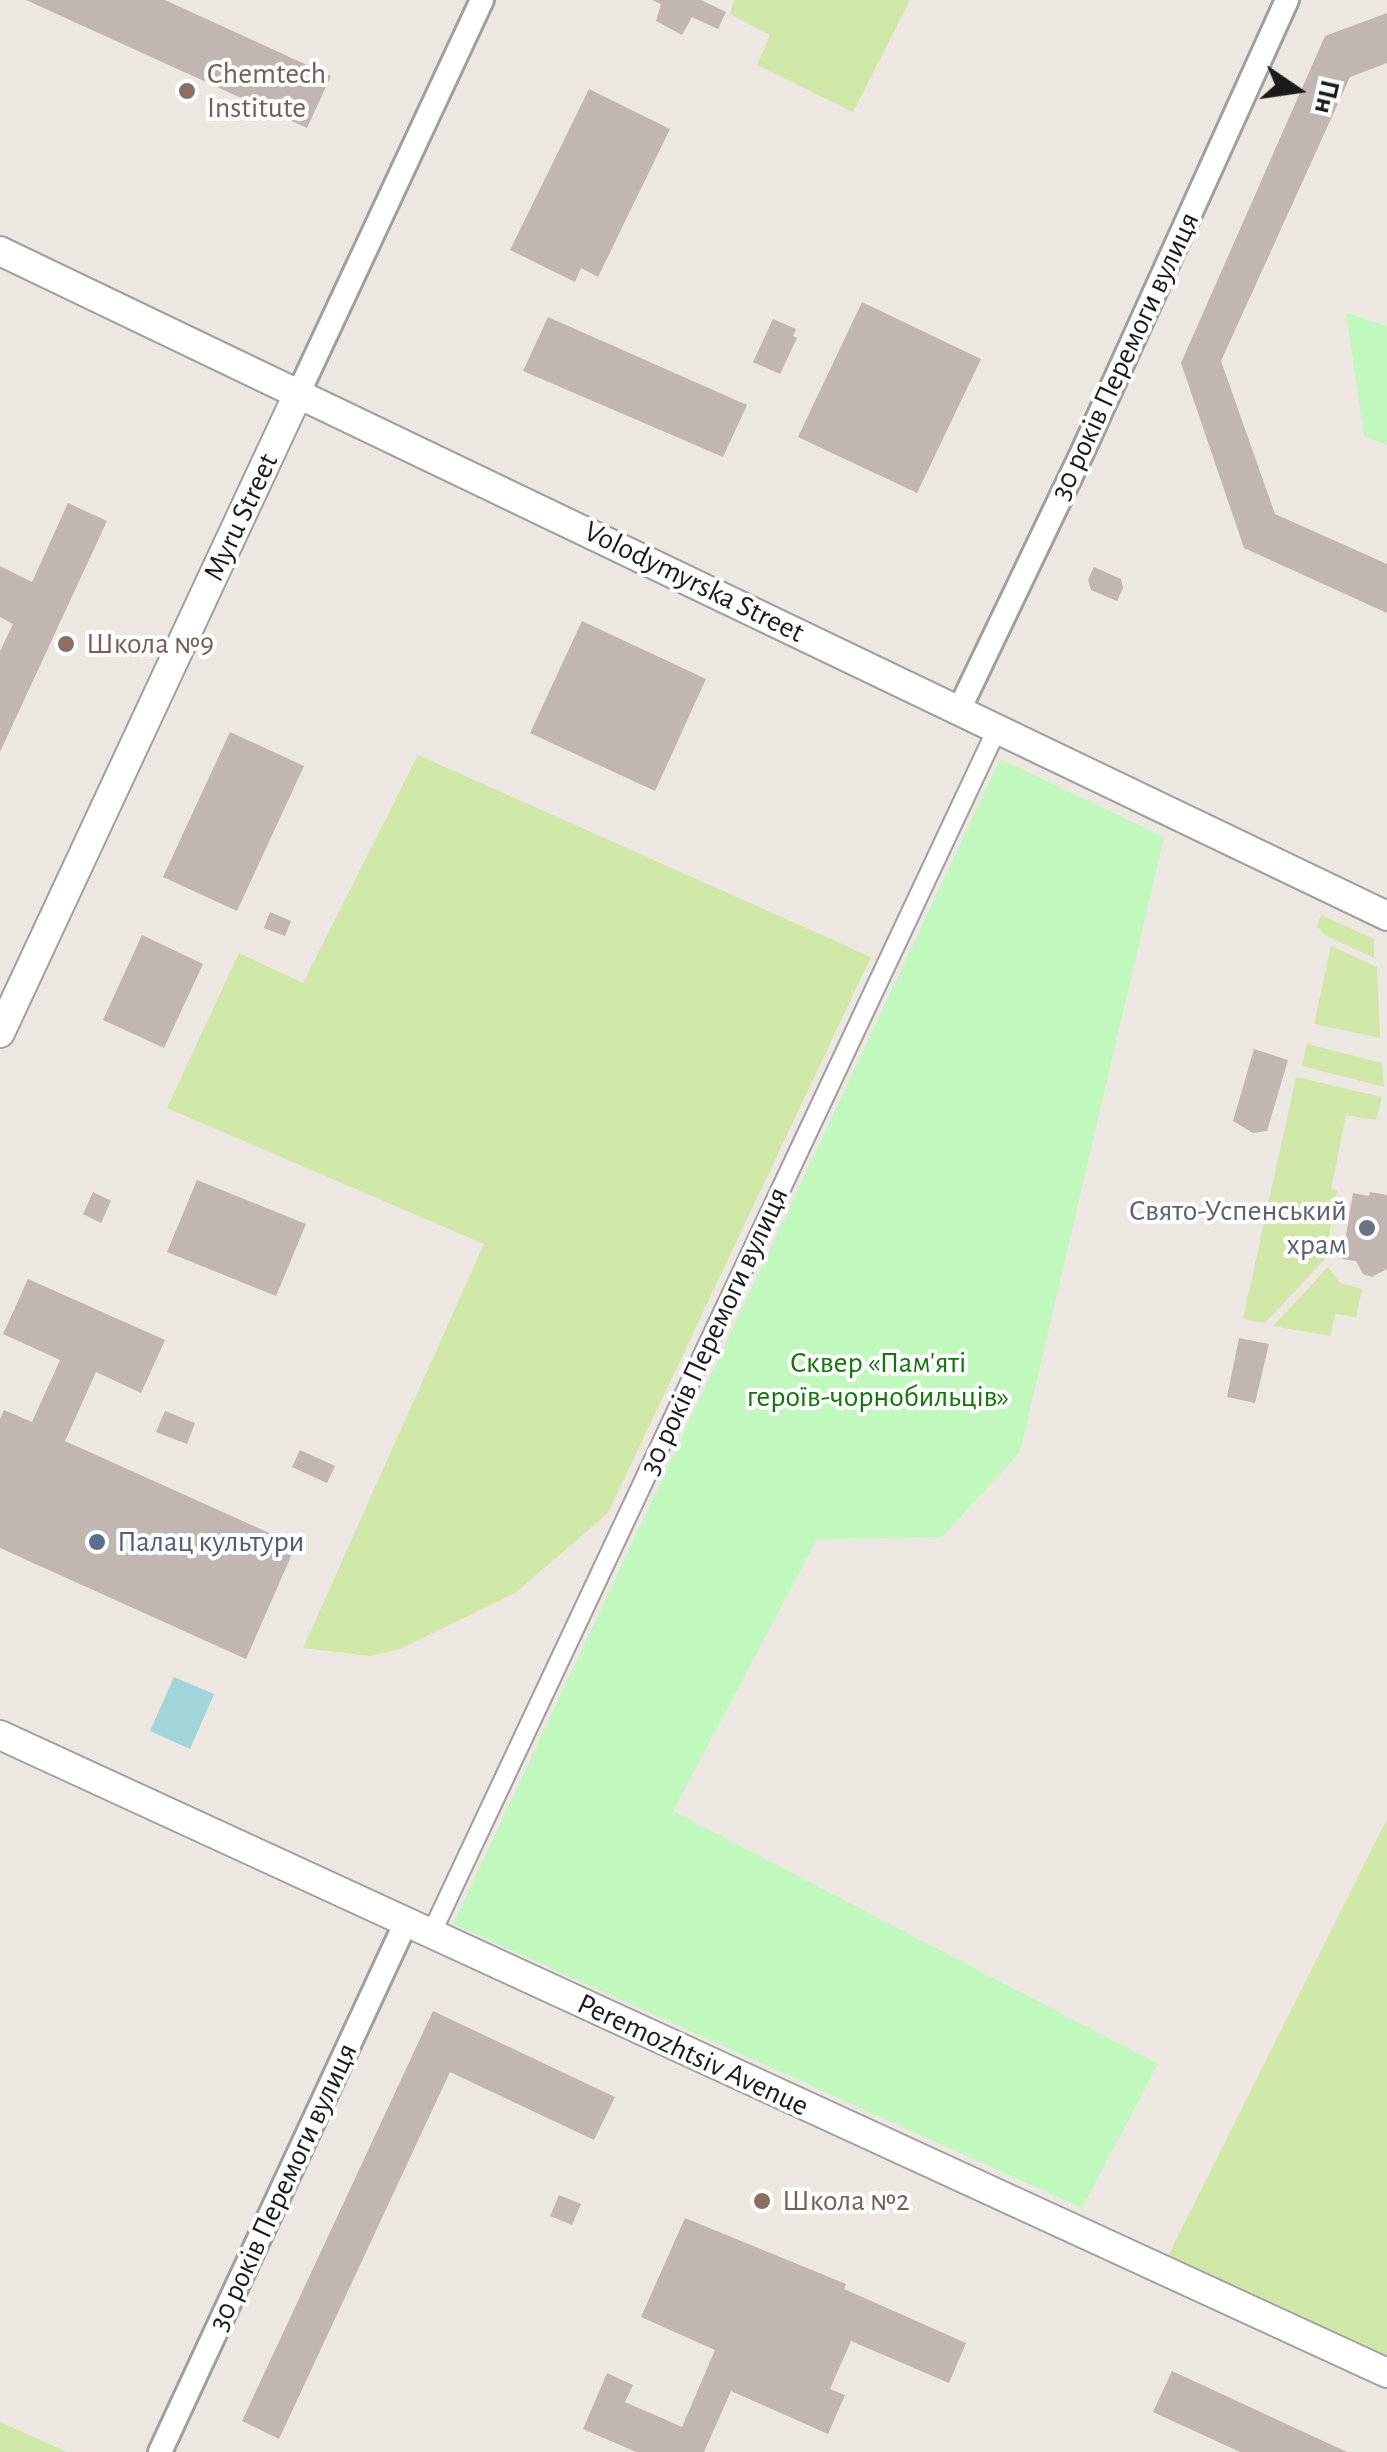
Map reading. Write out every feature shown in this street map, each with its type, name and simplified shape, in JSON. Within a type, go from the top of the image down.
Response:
[{"type":"street","name":"Myru Street","points":[[0,1033],[482,0]]},
{"type":"street","name":"30 років Перемоги вулиця","points":[[959,710],[1082,453],[1287,0]]},
{"type":"street","name":"Volodymyrska Street","points":[[0,252],[1387,916]]},
{"type":"street","name":"30 років Перемоги вулиця","points":[[160,2452],[998,728]]},
{"type":"street","name":"Peremozhtsiv Avenue","points":[[0,1735],[1387,2373]]},
{"type":"green space","points":[[734,0],[910,0],[853,112],[757,65],[770,35],[730,14]]},
{"type":"green space","points":[[1346,313],[1387,326],[1387,445],[1364,436]]},
{"type":"green space","points":[[418,755],[871,957],[608,1513],[515,1593],[400,1649],[370,1656],[303,1648],[484,1244],[167,1108],[239,953],[303,983]]},
{"type":"green space","name":"Сквер «Пам'яті героїв-чорнобильців»","points":[[1000,759],[1164,837],[1020,1452],[942,1537],[817,1539],[673,1811],[1158,2064],[1082,2208],[453,1924]]},
{"type":"green space","points":[[1321,915],[1374,939],[1374,958],[1325,935],[1317,926]]},
{"type":"green space","points":[[1331,946],[1377,967],[1380,1038],[1314,1024]]},
{"type":"green space","points":[[1307,1044],[1382,1063],[1384,1087],[1302,1066]]},
{"type":"green space","points":[[1296,1077],[1382,1097],[1376,1120],[1346,1115],[1331,1189],[1337,1191],[1325,1259],[1265,1323],[1243,1319]]},
{"type":"green space","points":[[1328,1267],[1340,1283],[1362,1289],[1356,1317],[1335,1314],[1330,1336],[1273,1326]]},
{"type":"green space","points":[[1387,1819],[1387,2360],[1167,2258]]},
{"type":"green space","points":[[0,2422],[67,2452],[0,2452]]},
{"type":"water","points":[[174,1677],[214,1694],[190,1749],[150,1731]]},
{"type":"building","points":[[26,0],[165,0],[331,76],[307,128]]},
{"type":"building","points":[[652,0],[701,0],[726,12],[718,29],[692,17],[682,35],[656,21],[661,4]]},
{"type":"building","points":[[1387,13],[1387,63],[1350,77],[1221,361],[1275,514],[1387,564],[1387,613],[1244,548],[1181,363],[1325,36]]},
{"type":"building","points":[[589,89],[670,129],[598,277],[581,268],[575,282],[510,250]]},
{"type":"building","points":[[862,302],[981,359],[917,493],[798,437]]},
{"type":"building","points":[[548,317],[747,405],[723,457],[523,371]]},
{"type":"building","points":[[773,319],[796,329],[793,336],[797,338],[780,374],[753,362]]},
{"type":"building","points":[[68,503],[107,521],[0,752],[0,651],[13,624],[0,617],[0,566],[32,582]]},
{"type":"building","points":[[1094,567],[1121,579],[1123,588],[1117,601],[1091,590],[1088,580]]},
{"type":"building","points":[[582,621],[706,679],[655,791],[530,733]]},
{"type":"building","points":[[230,732],[304,766],[237,911],[163,877]]},
{"type":"building","points":[[270,912],[291,921],[285,936],[264,928]]},
{"type":"building","points":[[142,935],[203,964],[164,1048],[103,1020]]},
{"type":"building","points":[[1254,1049],[1288,1060],[1267,1131],[1253,1133],[1233,1121]]},
{"type":"building","points":[[197,1180],[306,1224],[276,1296],[167,1252]]},
{"type":"building","points":[[93,1192],[111,1201],[101,1223],[83,1214]]},
{"type":"building","name":"Свято-Успенський храм","points":[[1370,1192],[1387,1195],[1387,1269],[1372,1277],[1363,1274],[1356,1261],[1342,1259],[1353,1193],[1369,1196]]},
{"type":"building","points":[[28,1279],[165,1340],[141,1393],[96,1372],[65,1441],[296,1545],[246,1659],[0,1548],[0,1419],[4,1410],[32,1422],[60,1360],[3,1334]]},
{"type":"building","points":[[1239,1338],[1269,1344],[1255,1403],[1227,1397]]},
{"type":"building","points":[[165,1411],[195,1423],[187,1444],[156,1432]]},
{"type":"building","points":[[300,1450],[335,1466],[327,1483],[292,1467]]},
{"type":"building","points":[[433,2011],[615,2097],[594,2140],[450,2072],[279,2439],[242,2421]]},
{"type":"building","points":[[559,2195],[581,2204],[572,2225],[550,2216]]},
{"type":"building","points":[[685,2218],[846,2284],[844,2289],[966,2343],[949,2383],[851,2341],[830,2389],[845,2395],[828,2434],[731,2391],[704,2452],[636,2452],[583,2429],[607,2373],[633,2385],[625,2402],[682,2427],[715,2350],[641,2317]]},
{"type":"building","points":[[1172,2371],[1347,2452],[1240,2452],[1153,2412]]},
{"type":"place","name":"Chemtech Institute","points":[[187,91]]},
{"type":"place","name":"Школа №9","points":[[66,644]]},
{"type":"place","name":"Свято-Успенський храм","points":[[1367,1228]]},
{"type":"place","name":"Палац культури","points":[[97,1542]]},
{"type":"place","name":"Школа №2","points":[[762,2201]]}]
